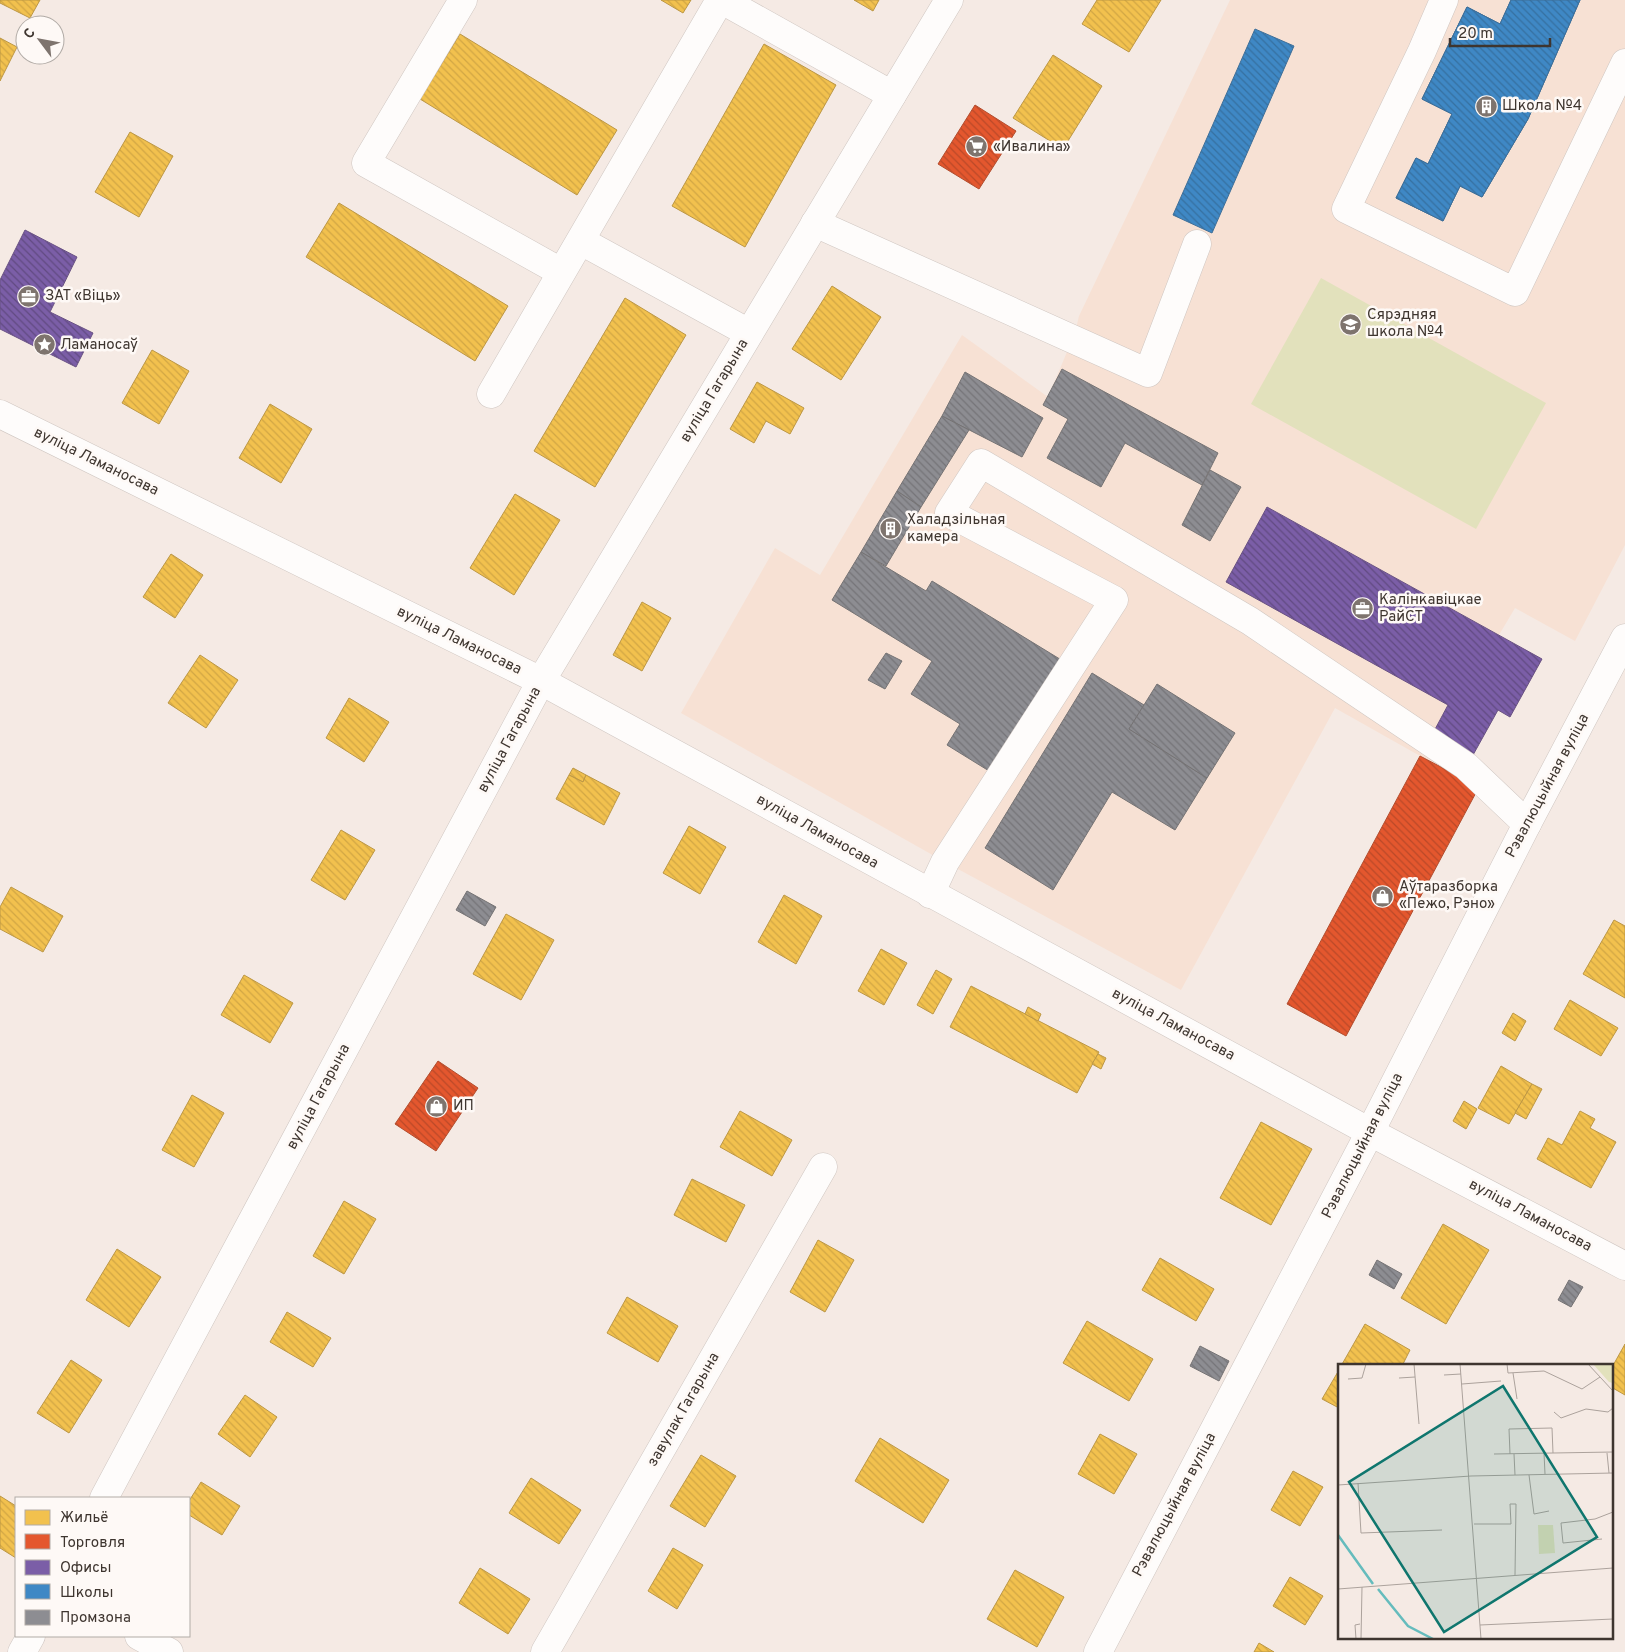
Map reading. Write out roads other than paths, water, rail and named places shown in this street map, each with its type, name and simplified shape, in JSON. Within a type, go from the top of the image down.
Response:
[{"type":"street","points":[[462,0],[366,163],[562,272]]},
{"type":"street","points":[[491,394],[721,0],[892,95]]},
{"type":"street","name":"вуліца Гагарына","points":[[105,1497],[541,681],[948,0]]},
{"type":"street","points":[[1444,0],[1346,209],[1515,292],[1625,63]]},
{"type":"street","points":[[815,223],[1148,373],[1197,244]]},
{"type":"street","points":[[580,241],[749,333]]},
{"type":"street","name":"вуліца Ламаносава","points":[[0,414],[541,681],[1370,1132],[1625,1266]]},
{"type":"street","points":[[930,894],[945,862],[1114,600],[949,513],[980,464],[1250,621],[1466,766],[1527,824]]},
{"type":"street","name":"Рэвалюцыйная вуліца","points":[[1098,1652],[1370,1132],[1527,824],[1625,638]]},
{"type":"street","name":"завулак Гагарына","points":[[545,1652],[823,1167]]},
{"type":"street","points":[[22,1652],[30,1637]]},
{"type":"street","points":[[141,1637],[169,1652]]},
{"type":"place","name":"Школа №4","points":[[1486,106]]},
{"type":"place","name":"«Ивалина»","points":[[977,147]]},
{"type":"place","name":"ЗАТ «Віць»","points":[[29,296]]},
{"type":"place","name":"Сярэдняя школа №4","points":[[1351,324]]},
{"type":"place","name":"Ламаносаў","points":[[44,345]]},
{"type":"place","name":"Халадзільная камера","points":[[891,529]]},
{"type":"place","name":"Калінкавіцкае РайСТ","points":[[1363,609]]},
{"type":"place","name":"Аўтаразборка «Пежо, Рэно»","points":[[1383,896]]},
{"type":"place","name":"ИП","points":[[437,1106]]}]
